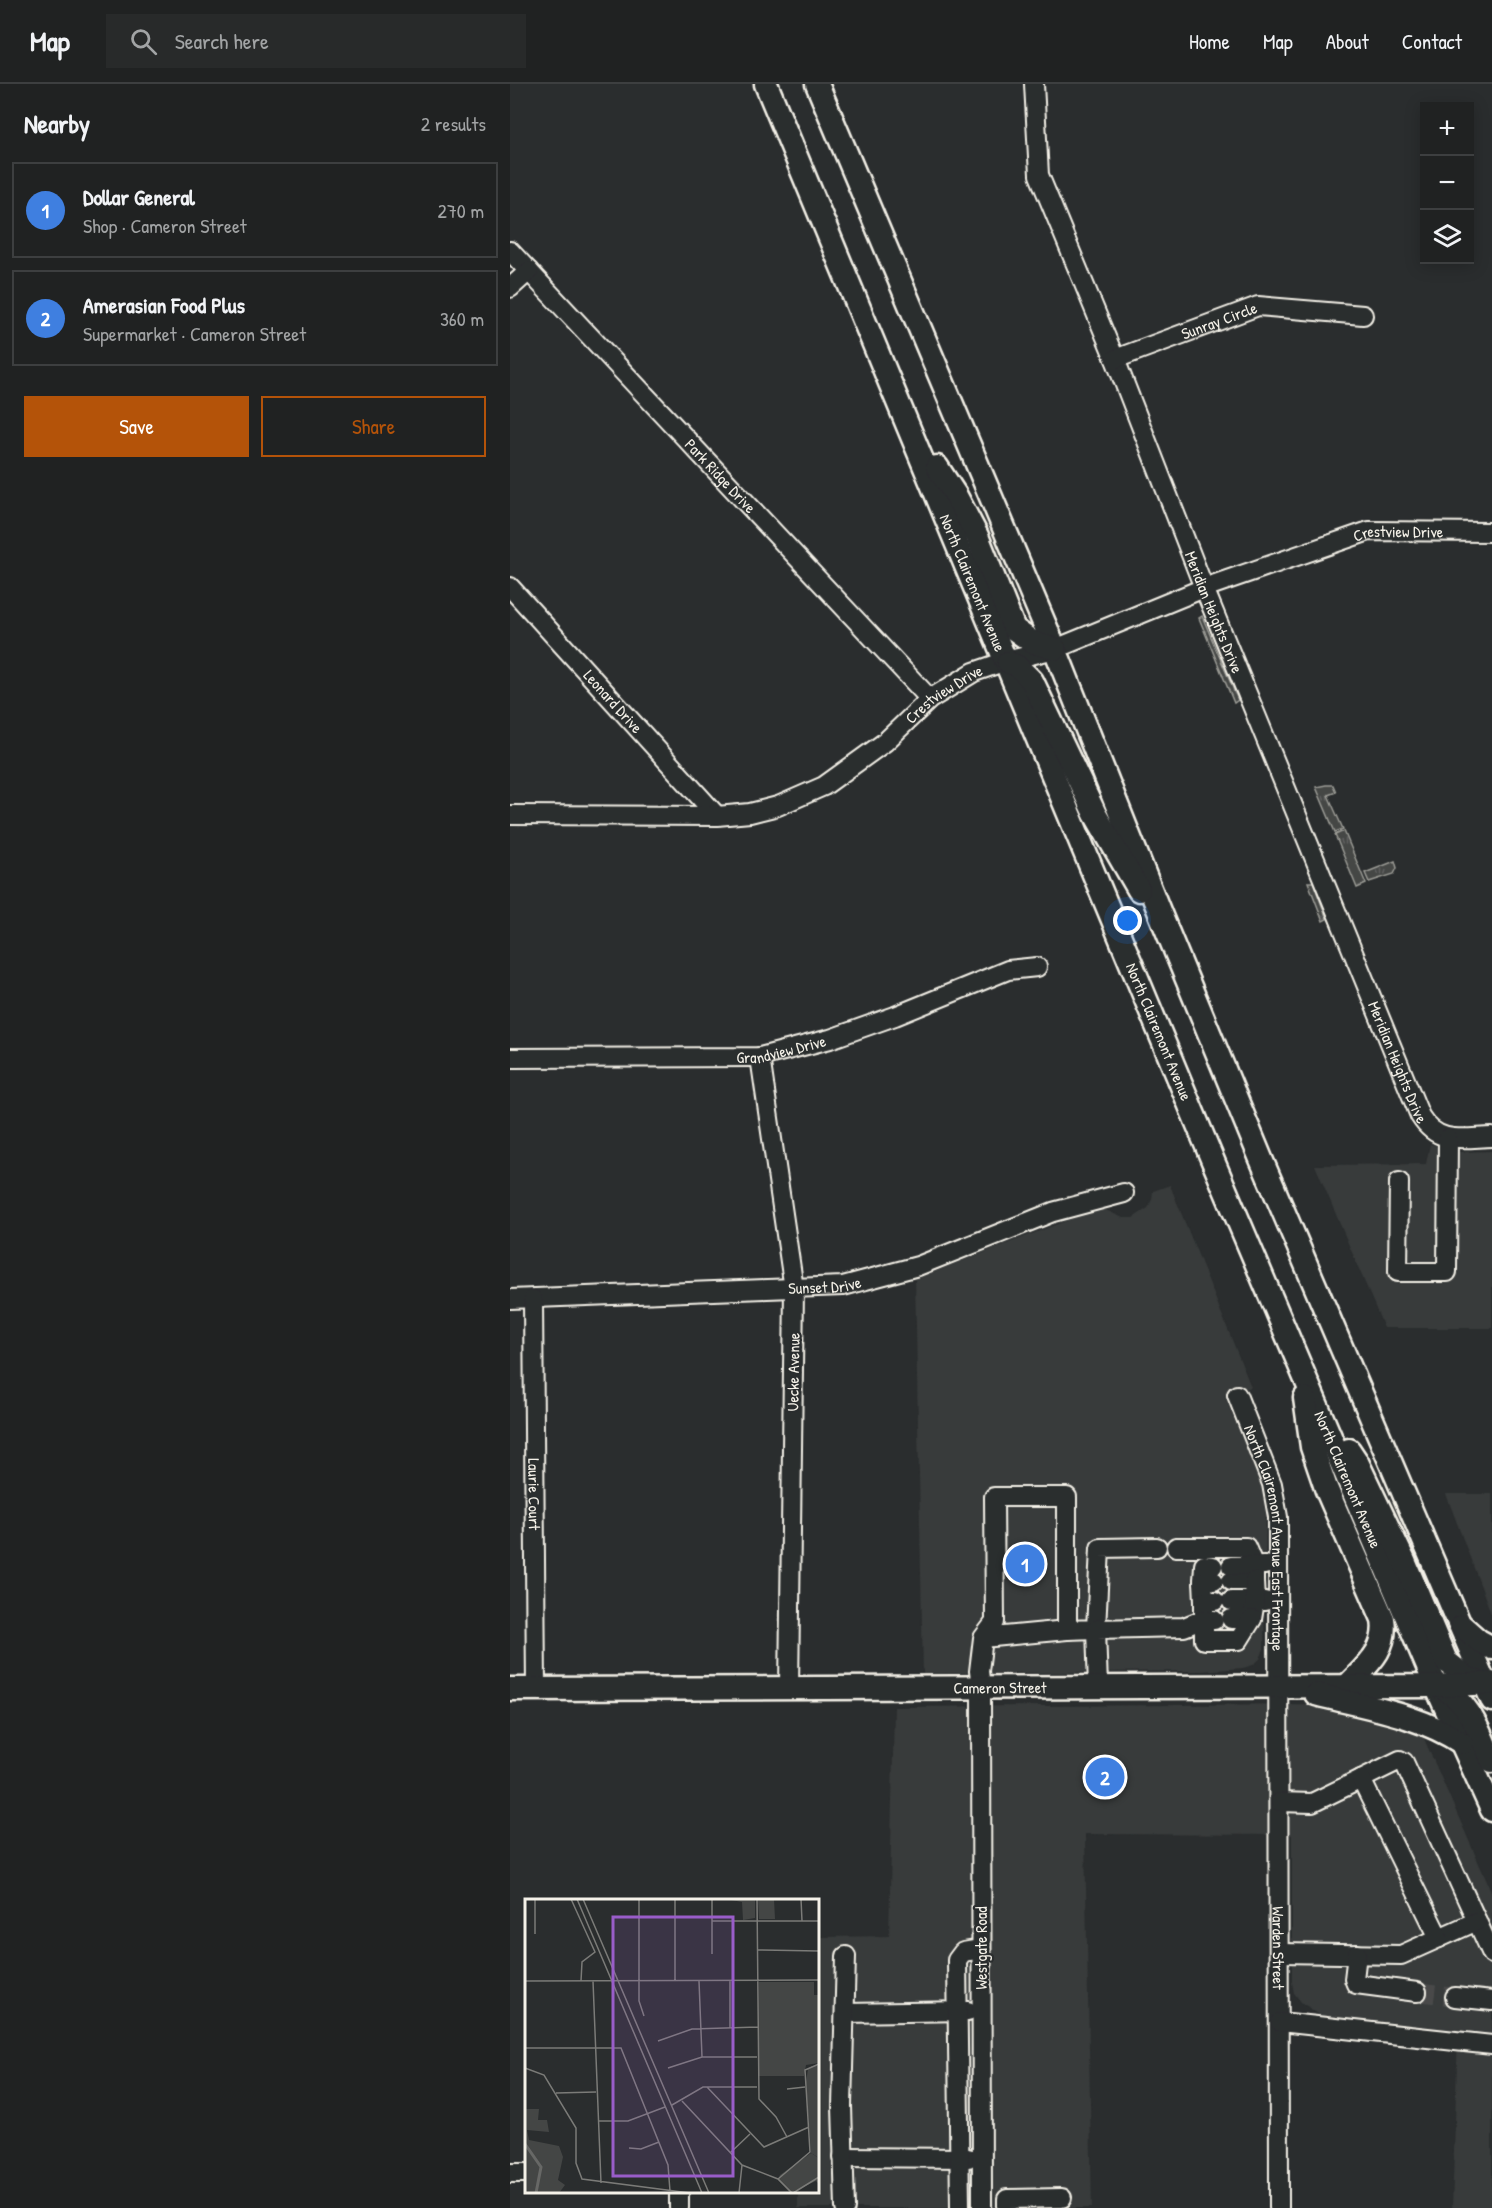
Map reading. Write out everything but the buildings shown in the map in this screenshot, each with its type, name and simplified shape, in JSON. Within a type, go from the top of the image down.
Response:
[{"type":"main road","name":"North Clairemont Avenue","points":[[766,84],[1213,1161],[1436,1686],[1492,1810]]},
{"type":"main road","points":[[817,84],[1055,650],[1170,940],[1261,1159],[1459,1624],[1490,1688]]},
{"type":"main road","points":[[904,416],[956,496],[976,536],[1014,629],[1032,642],[1055,650]]},
{"type":"main road","points":[[1006,661],[1017,666],[1032,681],[1063,752],[1095,814],[1120,860],[1170,940]]},
{"type":"main road","points":[[1301,1369],[1312,1447],[1326,1488],[1383,1619],[1385,1632],[1373,1660],[1347,1686]]},
{"type":"main road","points":[[1313,1397],[1357,1462],[1404,1561],[1446,1661],[1466,1677],[1490,1688]]},
{"type":"main road","points":[[1459,1624],[1479,1641],[1492,1648]]},
{"type":"main road","points":[[1280,1685],[1424,1721],[1462,1743]]},
{"type":"main road","name":"Cameron Street","points":[[510,1689],[981,1689],[1280,1685],[1490,1688]]},
{"type":"main road","points":[[1436,1686],[1453,1695],[1462,1705],[1492,1761]]},
{"type":"street","name":"Meridian Heights Drive","points":[[1034,84],[1039,175],[1115,359],[1204,588],[1420,1116],[1440,1135]]},
{"type":"street","name":"Park Ridge Drive","points":[[510,251],[930,699]]},
{"type":"street","points":[[510,288],[529,271]]},
{"type":"street","name":"Sunray Circle","points":[[1115,359],[1258,306],[1363,315]]},
{"type":"street","name":"Crestview Drive","points":[[510,816],[717,816],[750,813],[778,806],[824,786],[885,742],[930,699],[974,672],[1006,661],[1055,650],[1204,588],[1369,531],[1492,532]]},
{"type":"street","name":"Leonard Drive","points":[[510,587],[717,816]]},
{"type":"street","name":"Grandview Drive","points":[[510,1058],[760,1057],[851,1031],[1008,970],[1037,967]]},
{"type":"street","name":"Uecke Avenue","points":[[760,1057],[794,1289],[789,1689]]},
{"type":"street","points":[[1399,1182],[1398,1272],[1447,1272],[1440,1135],[1492,1137]]},
{"type":"street","name":"Sunset Drive","points":[[510,1299],[843,1286],[918,1266],[1053,1212],[1124,1193]]},
{"type":"street","name":"Laurie Court","points":[[533,1299],[536,1689]]},
{"type":"street","name":"North Clairemont Avenue East Frontage","points":[[1237,1395],[1272,1484],[1278,1517],[1280,1685]]},
{"type":"street","name":"Westgate Road","points":[[981,2204],[981,1689],[979,1671],[983,1638],[995,1622],[994,1497],[1066,1497],[1067,1630]]},
{"type":"street","points":[[1176,1546],[1204,1546],[1245,1546],[1254,1573],[1253,1610],[1239,1640],[1204,1640],[1216,1620],[1217,1601],[1216,1573],[1204,1546]]},
{"type":"street","points":[[1098,1687],[1096,1629],[1100,1548],[1157,1547]]},
{"type":"street","points":[[1216,1573],[1254,1573],[1278,1564]]},
{"type":"street","points":[[983,1638],[1067,1630],[1184,1627],[1253,1610],[1278,1600]]},
{"type":"street","points":[[1217,1601],[1253,1610]]},
{"type":"street","name":"Warden Street","points":[[1279,2208],[1280,1685]]},
{"type":"street","points":[[1280,1802],[1312,1803],[1400,1760],[1404,1762],[1492,1954]]},
{"type":"street","points":[[1361,1779],[1439,1938]]},
{"type":"street","points":[[1280,1953],[1401,1955],[1477,1921]]},
{"type":"street","points":[[960,2208],[957,1960],[963,1952],[981,1949]]},
{"type":"street","points":[[1357,1954],[1354,1979],[1356,1984],[1417,1992]]},
{"type":"street","points":[[845,2208],[842,2106],[846,1956]]},
{"type":"street","points":[[1455,1997],[1492,2001]]},
{"type":"street","points":[[845,2013],[981,2010]]},
{"type":"street","points":[[1280,2022],[1492,2045]]},
{"type":"street","points":[[843,2157],[958,2159],[981,2157]]},
{"type":"street","points":[[981,2204],[1007,2204],[1062,2198]]},
{"type":"shaded area","points":[[1430,1144],[1458,1152],[1492,1151],[1492,1328],[1384,1328],[1315,1165],[1426,1164]]},
{"type":"shaded area","points":[[1170,1185],[1251,1387],[1225,1397],[1262,1486],[1266,1517],[1264,1649],[1260,1659],[1253,1665],[1243,1668],[1202,1671],[923,1674],[915,1279],[1096,1209],[1104,1209],[1123,1218],[1133,1218],[1148,1208],[1153,1191]]},
{"type":"shaded area","points":[[1446,1494],[1492,1494],[1492,1616]]},
{"type":"shaded area","points":[[1332,1704],[1418,1725],[1492,1893],[1492,2208],[1452,2208],[1458,2033],[1321,2016],[1301,2002],[1294,1993],[1292,1982],[1292,1835],[1085,1834],[1092,2208],[798,2208],[798,2193],[819,2193],[819,1937],[889,1936],[894,1707]]},
{"type":"green space","points":[[1202,616],[1238,700],[1234,703],[1199,618]]},
{"type":"green space","points":[[1333,785],[1336,792],[1328,795],[1343,829],[1335,832],[1316,787]]},
{"type":"green space","points":[[1344,831],[1366,884],[1357,888],[1335,835]]},
{"type":"green space","points":[[1395,861],[1397,868],[1394,874],[1369,882],[1365,873]]},
{"type":"green space","points":[[1308,882],[1313,882],[1327,919],[1323,921]]},
{"type":"tunnel","points":[[1417,1992],[1455,1997]]},
{"type":"place","name":"Dollar General","points":[[1025,1564]]},
{"type":"place","name":"Amerasian Food Plus","points":[[1105,1777]]}]
